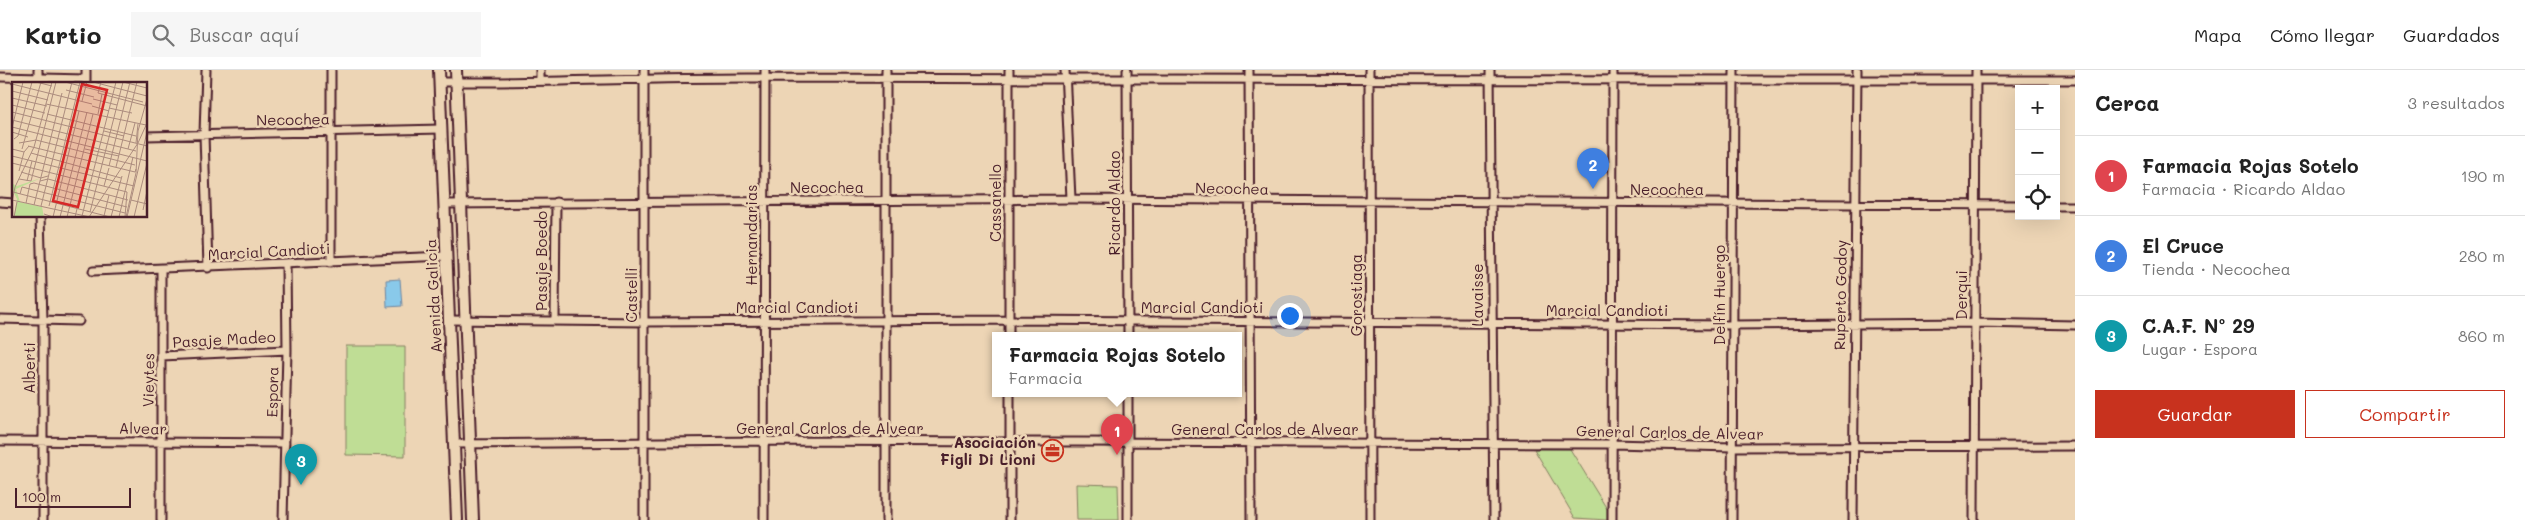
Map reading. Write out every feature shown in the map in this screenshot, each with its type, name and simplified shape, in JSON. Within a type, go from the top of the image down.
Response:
[{"type":"main road","name":"Avenida Galicia","points":[[439,70],[457,520]]},
{"type":"main road","points":[[456,70],[467,320],[473,520]]},
{"type":"street","points":[[0,77],[38,77],[86,82],[86,70]]},
{"type":"street","points":[[206,70],[204,134],[208,268]]},
{"type":"street","points":[[331,70],[331,262]]},
{"type":"street","points":[[540,70],[540,80]]},
{"type":"street","name":"Castelli","points":[[644,70],[644,520]]},
{"type":"street","points":[[886,70],[886,520]]},
{"type":"street","name":"Cassanello","points":[[1009,70],[1009,332]]},
{"type":"street","points":[[1065,70],[1071,199]]},
{"type":"street","name":"Ricardo Aldao","points":[[1127,70],[1128,332]]},
{"type":"street","points":[[1249,70],[1250,520]]},
{"type":"street","name":"Lavaisse","points":[[1490,70],[1494,520]]},
{"type":"street","points":[[1612,520],[1613,70]]},
{"type":"street","name":"Delfín Huergo","points":[[1732,520],[1734,70]]},
{"type":"street","name":"Ruperto Godoy","points":[[1853,520],[1857,70]]},
{"type":"street","name":"Derqui","points":[[1974,520],[1976,70]]},
{"type":"street","points":[[440,82],[644,80],[765,74],[886,80],[1249,79],[1369,74],[1490,78],[2075,80]]},
{"type":"street","name":"Hernandarias","points":[[764,520],[765,74]]},
{"type":"street","name":"Gorostiaga","points":[[1369,74],[1370,520]]},
{"type":"street","name":"Necochea","points":[[148,136],[441,129]]},
{"type":"street","name":"Necochea","points":[[445,204],[1071,199],[1250,202],[1733,202],[2015,205]]},
{"type":"street","name":"Pasaje Boedo","points":[[555,321],[556,202]]},
{"type":"street","points":[[2060,206],[2075,206]]},
{"type":"street","name":"Alberti","points":[[40,218],[43,320],[43,520]]},
{"type":"street","name":"Marcial Candioti","points":[[93,272],[445,256]]},
{"type":"street","name":"Espora","points":[[283,520],[287,350],[286,264]]},
{"type":"street","name":"Vieytes","points":[[160,520],[161,270]]},
{"type":"street","points":[[0,319],[79,321]]},
{"type":"street","name":"Marcial Candioti","points":[[449,320],[644,322],[1250,320],[1491,324],[1975,323],[2075,325]]},
{"type":"street","name":"Pasaje Madeo","points":[[162,356],[287,350]]},
{"type":"street","points":[[1010,397],[1010,520]]},
{"type":"street","points":[[1128,397],[1128,520]]},
{"type":"street","name":"Alvear","points":[[0,441],[285,443]]},
{"type":"street","name":"General Carlos de Alvear","points":[[454,444],[886,441],[1612,444],[1733,447],[2075,446]]},
{"type":"green space","points":[[346,346],[405,346],[405,456],[346,455]]},
{"type":"green space","points":[[1534,449],[1570,449],[1607,509],[1607,520],[1575,518]]},
{"type":"green space","points":[[1076,484],[1118,485],[1119,520],[1077,520]]},
{"type":"water","points":[[400,279],[402,306],[387,307],[386,280]]},
{"type":"place","name":"El Cruce","points":[[1593,189]]},
{"type":"place","name":"Asociación Figli Di Lioni","points":[[1052,451]]},
{"type":"place","name":"Farmacia Rojas Sotelo","points":[[1117,455]]},
{"type":"place","name":"C.A.F. Nº 29","points":[[301,485]]}]
